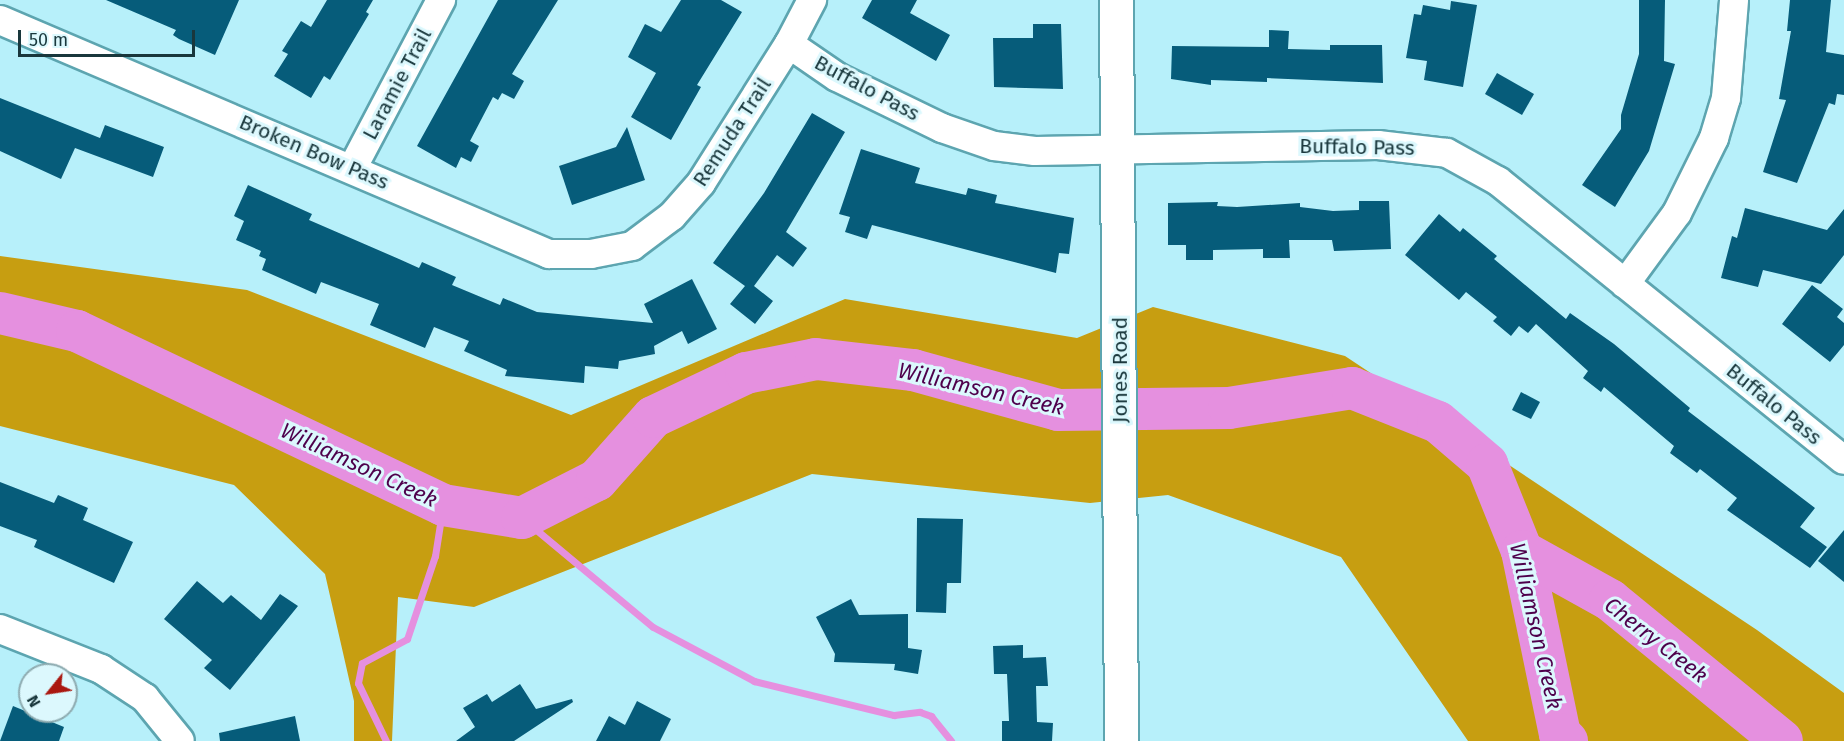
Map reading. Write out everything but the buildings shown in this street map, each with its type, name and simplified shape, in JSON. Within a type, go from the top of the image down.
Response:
[{"type":"street","name":"Laramie Trail","points":[[353,167],[441,0]]},
{"type":"street","name":"Remuda Trail","points":[[632,246],[672,216],[701,183],[789,44],[812,0]]},
{"type":"street","name":"Jones Road","points":[[1116,0],[1121,352],[1121,741]]},
{"type":"street","points":[[1625,284],[1677,213],[1714,138],[1725,98],[1734,0]]},
{"type":"street","name":"Broken Bow Pass","points":[[0,20],[353,167],[549,254],[591,254],[632,246]]},
{"type":"street","name":"Buffalo Pass","points":[[789,44],[848,82],[942,128],[994,146],[1035,151],[1378,145],[1447,153],[1498,182],[1844,460]]},
{"type":"street","points":[[0,629],[100,669],[146,698],[180,741]]},
{"type":"shaded area","points":[[0,256],[247,290],[571,415],[845,299],[1077,338],[1153,307],[1345,356],[1757,630],[1844,693],[1844,741],[1468,741],[1341,557],[1168,495],[1090,503],[812,474],[474,607],[398,597],[392,741],[354,741],[354,701],[325,574],[234,485],[0,426]]},
{"type":"waterway","name":"Williamson Creek","points":[[0,313],[77,331],[443,505],[522,518],[597,480],[653,417],[746,373],[816,359],[913,370],[1058,410],[1229,408],[1352,388],[1438,422],[1487,464],[1522,551],[1560,734],[1567,741]]},
{"type":"waterway","points":[[386,741],[358,683],[362,663],[407,639],[435,556],[443,505]]},
{"type":"waterway","points":[[522,518],[653,627],[754,681],[894,715],[920,712],[931,716],[951,741]]},
{"type":"waterway","name":"Cherry Creek","points":[[1522,551],[1610,600],[1782,741]]}]
